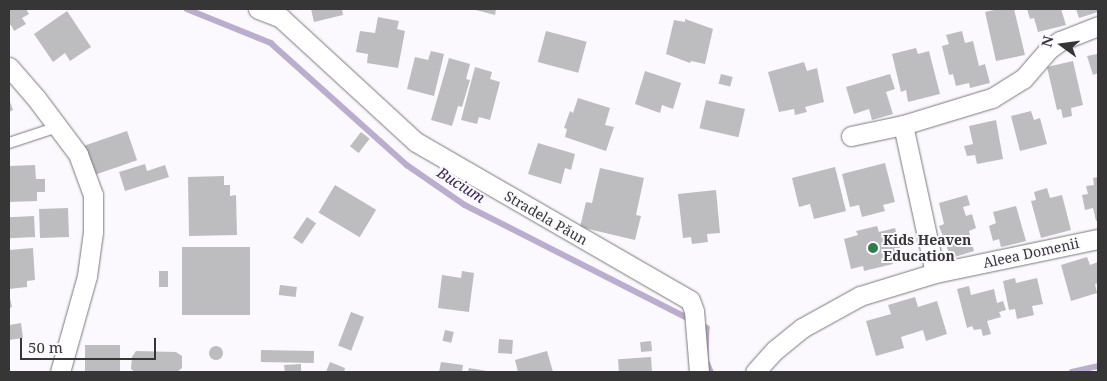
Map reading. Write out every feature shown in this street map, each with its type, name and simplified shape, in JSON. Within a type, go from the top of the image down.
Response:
[{"type":"street","name":"Stradela Păun","points":[[258,9],[281,18],[416,142],[690,300],[694,310],[698,372]]},
{"type":"street","points":[[851,136],[903,124],[992,98],[1012,88],[1023,79],[1049,49],[1074,34],[1098,26]]},
{"type":"street","points":[[9,66],[58,126],[78,154],[92,194],[93,232],[87,276],[60,372]]},
{"type":"street","points":[[903,124],[935,274]]},
{"type":"street","name":"Aleea Domenii","points":[[756,372],[776,350],[802,328],[860,296],[935,274],[1098,239]]},
{"type":"lane","points":[[9,143],[58,126]]},
{"type":"building","points":[[9,9],[26,9],[29,14],[22,18],[26,24],[14,31],[11,25],[9,26]]},
{"type":"building","points":[[311,9],[342,9],[343,15],[314,22]]},
{"type":"building","points":[[472,9],[496,9],[495,15]]},
{"type":"building","points":[[999,9],[1014,9],[1025,55],[996,61],[985,12]]},
{"type":"building","points":[[1027,9],[1061,9],[1066,25],[1038,32],[1034,18],[1030,19]]},
{"type":"building","points":[[1076,9],[1098,9],[1098,12],[1079,18]]},
{"type":"building","points":[[67,11],[91,47],[70,61],[65,53],[53,62],[34,34]]},
{"type":"building","points":[[378,17],[399,21],[397,29],[405,31],[398,68],[367,63],[368,54],[356,52],[360,31],[375,33]]},
{"type":"building","points":[[685,19],[713,29],[705,64],[691,61],[690,63],[666,54],[674,20],[685,22]]},
{"type":"building","points":[[546,31],[587,42],[578,73],[538,62]]},
{"type":"building","points":[[962,31],[965,43],[973,41],[979,66],[985,64],[990,83],[970,88],[969,83],[956,86],[953,74],[949,75],[942,46],[949,44],[946,35]]},
{"type":"building","points":[[916,48],[918,54],[929,51],[940,94],[908,102],[906,90],[901,92],[892,54]]},
{"type":"building","points":[[431,51],[444,54],[434,96],[407,89],[415,57],[428,60]]},
{"type":"building","points":[[1097,54],[1098,73],[1093,75],[1087,56]]},
{"type":"building","points":[[449,58],[470,64],[466,79],[470,80],[462,107],[458,106],[452,126],[431,120]]},
{"type":"building","points":[[1073,61],[1083,105],[1071,108],[1072,116],[1063,118],[1061,109],[1057,110],[1047,67]]},
{"type":"building","points":[[804,62],[807,71],[817,68],[824,102],[805,107],[807,112],[795,115],[794,109],[779,112],[768,72]]},
{"type":"building","points":[[475,67],[492,72],[490,79],[500,82],[490,120],[479,117],[477,124],[461,120]]},
{"type":"building","points":[[645,71],[681,83],[673,109],[662,105],[660,113],[635,104]]},
{"type":"building","points":[[721,74],[733,77],[730,87],[719,84]]},
{"type":"building","points":[[890,74],[895,89],[886,92],[893,114],[872,120],[869,109],[854,114],[846,87]]},
{"type":"building","points":[[578,98],[610,108],[605,125],[614,127],[606,151],[565,137],[567,129],[564,128],[570,111],[573,113]]},
{"type":"building","points":[[9,99],[13,110],[9,112]]},
{"type":"building","points":[[706,100],[745,109],[738,137],[699,128]]},
{"type":"building","points":[[1031,111],[1034,120],[1040,118],[1047,144],[1020,151],[1011,116]]},
{"type":"building","points":[[996,120],[1003,159],[977,164],[975,155],[967,156],[964,146],[973,144],[969,126]]},
{"type":"building","points":[[127,131],[137,160],[94,175],[84,146]]},
{"type":"building","points":[[361,132],[370,139],[359,153],[350,146]]},
{"type":"building","points":[[538,143],[575,154],[571,170],[565,168],[561,184],[528,174]]},
{"type":"building","points":[[885,163],[895,202],[883,205],[885,211],[862,217],[859,205],[850,207],[842,174]]},
{"type":"building","points":[[145,164],[147,171],[165,165],[169,177],[125,191],[119,172]]},
{"type":"building","points":[[35,165],[36,179],[45,179],[45,192],[37,192],[37,201],[9,202],[9,166]]},
{"type":"building","points":[[835,167],[846,211],[814,219],[810,204],[799,207],[792,178]]},
{"type":"building","points":[[600,168],[644,178],[636,215],[641,216],[635,240],[580,227],[586,202],[592,203]]},
{"type":"building","points":[[224,176],[224,185],[230,185],[230,196],[236,195],[237,235],[189,236],[188,177]]},
{"type":"building","points":[[1098,177],[1098,220],[1096,221],[1093,208],[1085,210],[1082,195],[1088,194],[1086,186],[1094,185],[1093,178]]},
{"type":"building","points":[[335,185],[376,210],[360,237],[319,212]]},
{"type":"building","points":[[1047,188],[1050,198],[1062,195],[1071,230],[1041,238],[1031,201],[1036,200],[1034,192]]},
{"type":"building","points":[[716,190],[720,233],[707,234],[708,242],[692,244],[691,237],[683,238],[678,194]]},
{"type":"building","points":[[967,195],[970,205],[963,207],[966,216],[972,214],[976,228],[969,231],[974,251],[951,258],[939,226],[944,224],[939,203]]},
{"type":"building","points":[[1016,206],[1026,241],[1001,247],[999,239],[993,241],[989,226],[996,223],[993,212]]},
{"type":"building","points":[[68,208],[69,237],[40,238],[39,209]]},
{"type":"building","points":[[34,216],[35,237],[10,238],[9,217]]},
{"type":"building","points":[[307,217],[316,223],[302,244],[293,238]]},
{"type":"building","name":"Kids Heaven Education","points":[[877,226],[879,232],[895,228],[902,256],[892,259],[893,264],[864,271],[863,266],[851,269],[844,239],[858,235],[856,231]]},
{"type":"building","points":[[182,247],[250,247],[250,315],[182,315]]},
{"type":"building","points":[[33,248],[35,280],[27,281],[27,287],[9,289],[9,250]]},
{"type":"building","points":[[1087,257],[1090,265],[1098,262],[1098,283],[1095,284],[1097,293],[1071,301],[1061,265]]},
{"type":"building","points":[[159,271],[168,271],[168,287],[159,287]]},
{"type":"building","points":[[462,271],[474,273],[469,312],[438,308],[442,275],[461,278]]},
{"type":"building","points":[[1015,278],[1016,283],[1037,278],[1043,304],[1032,306],[1034,315],[1017,319],[1015,309],[1009,310],[1003,281]]},
{"type":"building","points":[[280,285],[297,287],[296,297],[279,295]]},
{"type":"building","points":[[969,286],[971,295],[994,289],[997,303],[1003,301],[1006,310],[999,312],[1001,317],[987,321],[991,334],[983,336],[981,329],[974,330],[972,326],[967,328],[957,289]]},
{"type":"building","points":[[9,294],[12,307],[9,308]]},
{"type":"building","points":[[915,297],[918,307],[937,301],[947,334],[926,341],[923,330],[901,337],[904,348],[876,356],[866,321],[891,314],[888,305]]},
{"type":"building","points":[[351,312],[364,317],[351,351],[338,346]]},
{"type":"building","points":[[21,323],[23,338],[9,340],[9,325]]},
{"type":"building","points":[[445,330],[454,332],[451,343],[443,341]]},
{"type":"building","points":[[499,339],[513,340],[512,354],[498,353]]},
{"type":"building","points":[[651,341],[652,351],[641,352],[640,342]]},
{"type":"building","points":[[85,345],[120,345],[120,371],[85,371]]},
{"type":"building","points":[[213,346],[219,346],[223,353],[219,360],[213,360],[209,356],[209,350]]},
{"type":"building","points":[[261,350],[314,351],[314,363],[261,362]]},
{"type":"building","points":[[136,351],[176,352],[182,356],[182,368],[177,372],[135,372],[131,369],[132,357]]},
{"type":"building","points":[[547,351],[553,372],[518,372],[515,360]]},
{"type":"building","points":[[651,357],[652,372],[619,372],[618,359]]},
{"type":"building","points":[[330,362],[345,368],[344,372],[326,372]]},
{"type":"building","points":[[441,362],[463,365],[462,372],[439,372]]},
{"type":"building","points":[[301,364],[301,372],[285,372],[284,365]]},
{"type":"building","points":[[469,368],[487,371],[487,372],[468,372]]},
{"type":"waterway","name":"Bucium","points":[[187,9],[271,43],[407,165],[465,205],[690,319]]},
{"type":"waterway","name":"Bucium","points":[[698,323],[707,328],[706,360],[711,372]]},
{"type":"waterway","name":"Bucium","points":[[1072,372],[1098,366]]},
{"type":"place","name":"Kids Heaven Education","points":[[873,248]]}]
